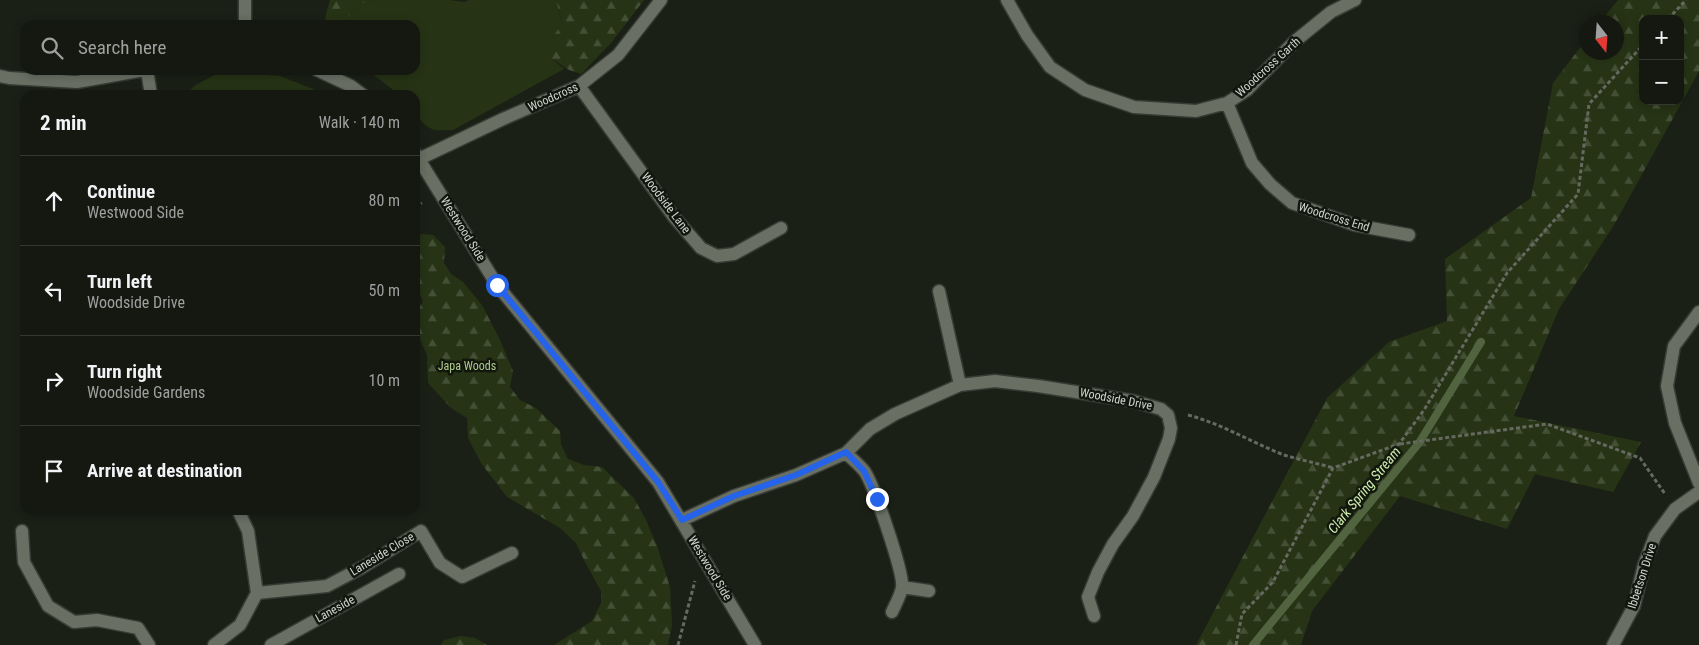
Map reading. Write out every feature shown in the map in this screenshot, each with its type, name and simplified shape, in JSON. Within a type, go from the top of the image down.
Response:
[{"type":"street","points":[[245,0],[245,20]]},
{"type":"street","name":"Woodcross","points":[[420,155],[579,86],[618,55],[661,0]]},
{"type":"street","name":"Woodcross Garth","points":[[1007,0],[1027,35],[1050,67],[1085,90],[1134,107],[1196,111],[1227,103],[1247,90],[1294,42],[1331,12],[1356,0]]},
{"type":"street","points":[[0,76],[77,82],[117,75]]},
{"type":"street","points":[[146,75],[150,90]]},
{"type":"street","points":[[328,75],[356,90]]},
{"type":"street","name":"Woodside Lane","points":[[579,86],[674,217],[700,248],[717,256],[734,254],[781,228]]},
{"type":"street","name":"Woodcross End","points":[[1227,103],[1252,162],[1270,184],[1292,203],[1355,226],[1409,235]]},
{"type":"street","name":"Westwood Side","points":[[420,161],[497,285],[658,482],[756,645]]},
{"type":"street","points":[[939,291],[960,385]]},
{"type":"street","points":[[1699,312],[1674,346],[1668,386],[1674,423],[1699,483]]},
{"type":"street","name":"Woodside Drive","points":[[682,520],[734,496],[796,475],[846,452],[870,429],[895,414],[960,385],[995,381],[1133,401],[1161,408],[1168,415],[1171,428],[1169,439],[1154,477],[1133,516],[1113,544],[1088,597],[1094,616]]},
{"type":"street","points":[[846,452],[864,471],[877,499],[895,556],[902,587],[892,612]]},
{"type":"street","name":"Ibbetson Drive","points":[[1613,645],[1634,606],[1644,565],[1655,536],[1675,509],[1699,492]]},
{"type":"street","points":[[214,645],[240,624],[257,593],[248,531],[240,515]]},
{"type":"street","points":[[22,531],[24,562],[48,606],[74,622],[97,620],[138,628],[149,645]]},
{"type":"street","name":"Laneside Close","points":[[257,593],[327,586],[363,567],[421,531],[440,563],[462,576],[512,553]]},
{"type":"street","name":"Laneside","points":[[271,645],[398,574]]},
{"type":"street","points":[[902,587],[929,591]]},
{"type":"path","points":[[1672,15],[1686,0]]},
{"type":"path","points":[[1399,444],[1424,410],[1507,273],[1578,194],[1589,104],[1639,48]]},
{"type":"path","points":[[1187,415],[1232,431],[1285,455],[1333,468],[1399,444],[1434,441],[1547,424],[1640,458],[1675,509]]},
{"type":"path","points":[[1236,645],[1242,614],[1273,582],[1333,468]]},
{"type":"path","points":[[678,645],[702,554]]},
{"type":"green space","points":[[330,0],[374,0],[360,4],[346,20],[325,20]]},
{"type":"green space","points":[[374,0],[449,0],[464,2],[469,0],[556,0],[562,24],[551,39],[551,58],[564,69],[453,130],[431,129],[420,120],[420,90],[393,90],[374,75],[420,75],[420,20],[346,20],[360,4]]},
{"type":"green space","points":[[556,0],[644,0],[611,43],[581,74],[569,70],[551,58],[551,39],[562,24]]},
{"type":"green space","points":[[1618,0],[1699,0],[1699,71],[1684,98],[1684,15],[1639,15],[1639,105],[1680,105],[1614,225],[1559,309],[1514,416],[1641,442],[1613,492],[1535,474],[1507,529],[1400,496],[1312,611],[1301,645],[1196,645],[1327,398],[1389,342],[1447,321],[1445,259],[1531,198],[1553,83],[1579,49],[1579,60],[1624,60],[1624,15],[1606,15]]},
{"type":"green space","points":[[214,75],[265,75],[280,76],[315,90],[190,90],[194,86]]},
{"type":"green space","name":"Japa Woods","points":[[420,235],[433,235],[445,247],[444,263],[451,274],[463,282],[482,305],[513,371],[510,387],[520,400],[536,408],[560,431],[561,444],[568,459],[584,465],[602,467],[634,498],[657,546],[670,587],[672,625],[668,645],[554,645],[592,621],[601,603],[601,591],[576,543],[560,528],[507,497],[481,463],[468,438],[467,418],[451,408],[428,383],[427,355],[420,339],[420,306],[423,302],[420,294]]},
{"type":"green space","points":[[461,636],[475,638],[487,645],[441,645],[444,640]]},
{"type":"waterway","name":"Clark Spring Stream","points":[[1253,645],[1419,443],[1481,342]]},
{"type":"route","points":[[497,285],[658,482],[682,520],[734,496],[796,475],[846,452],[864,471],[877,499]]}]
